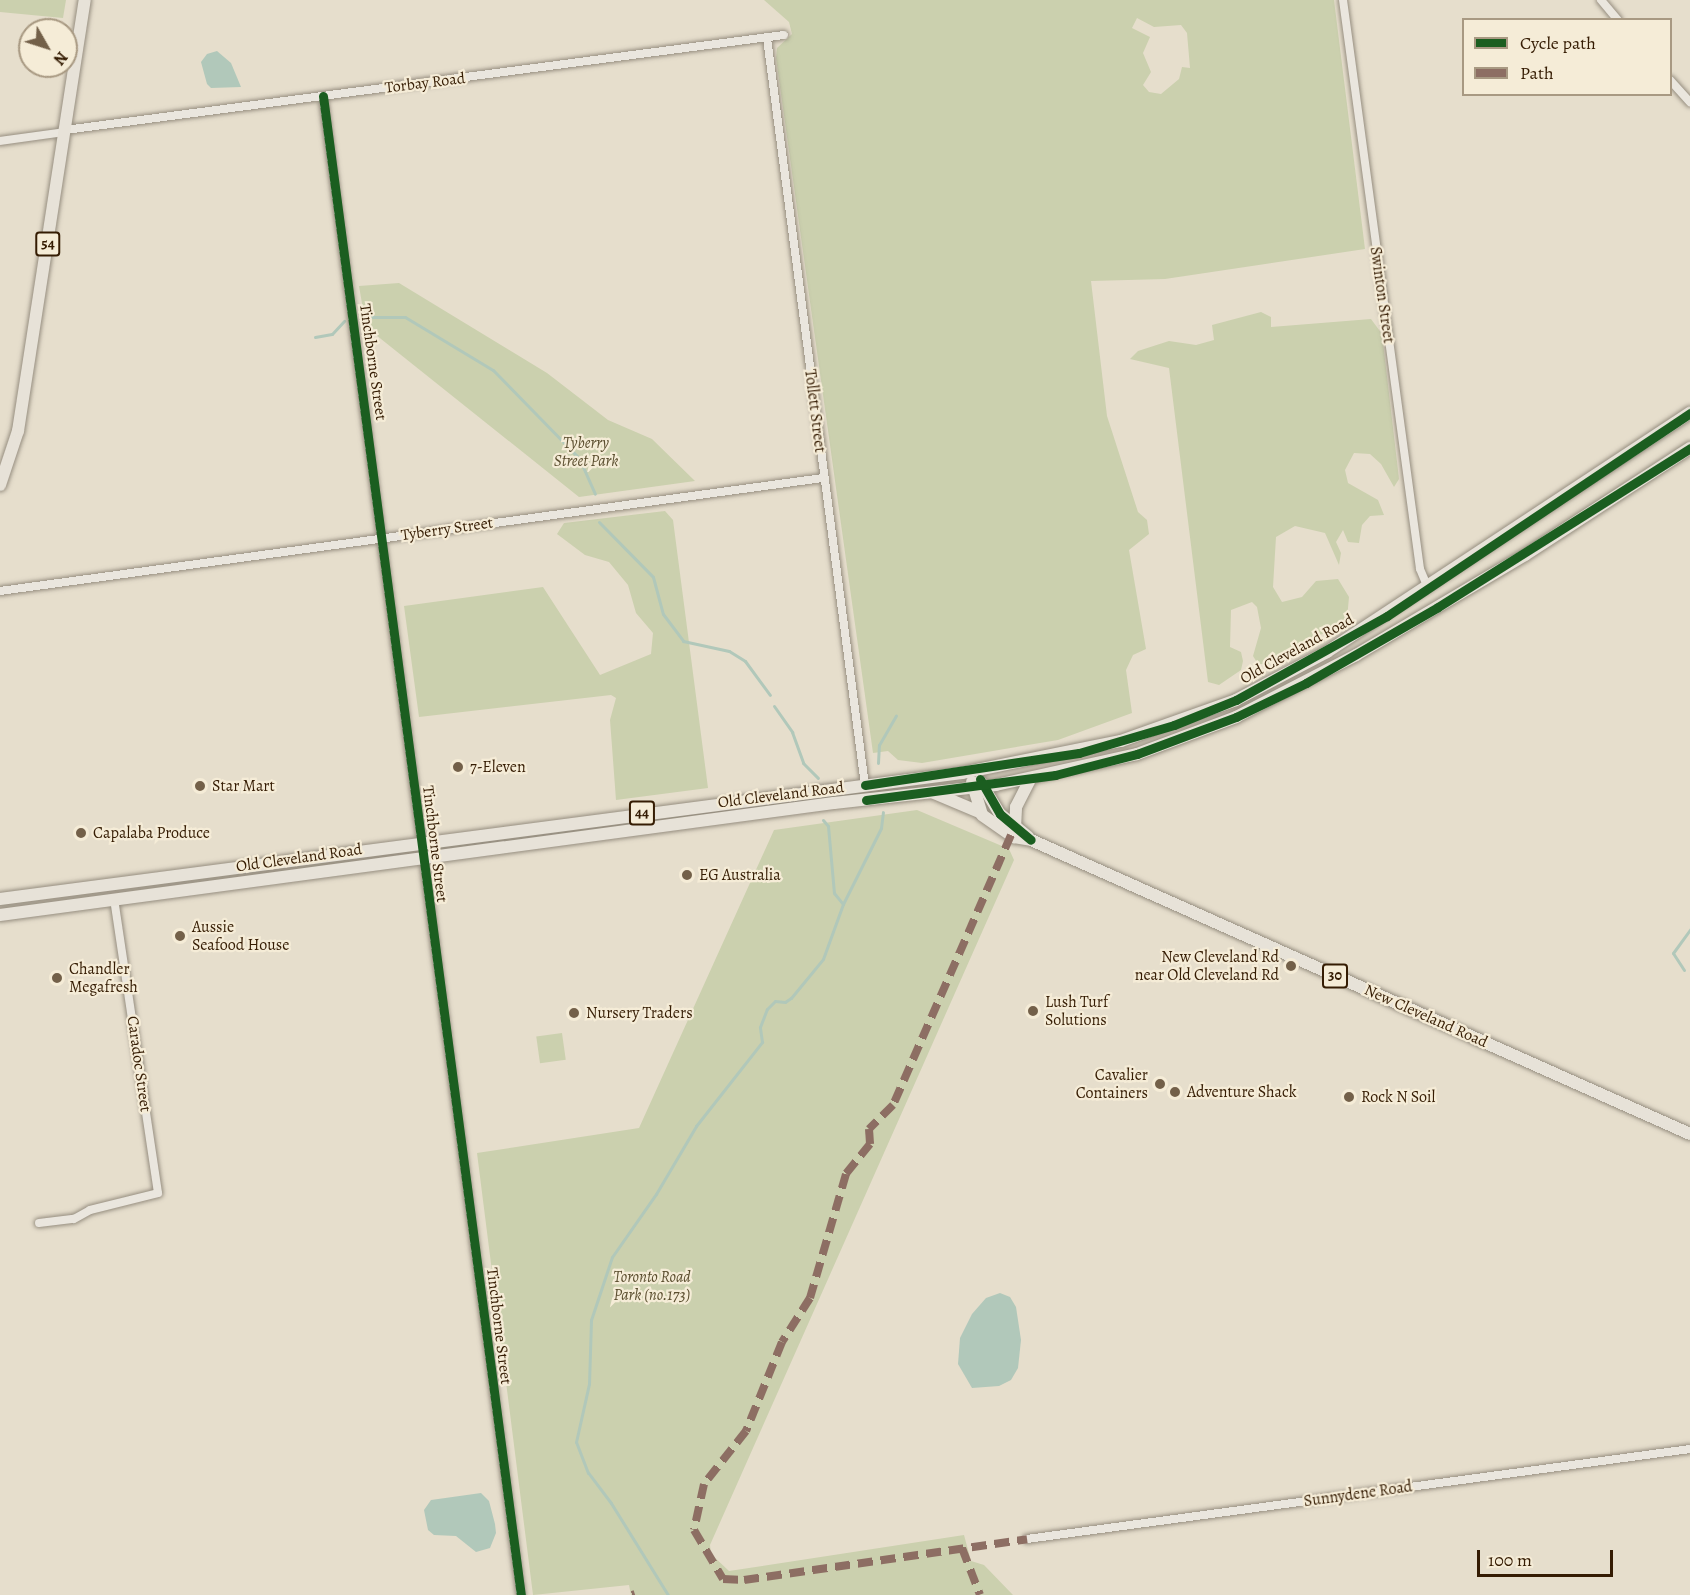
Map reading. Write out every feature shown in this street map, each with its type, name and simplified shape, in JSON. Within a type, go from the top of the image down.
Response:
[{"type":"main road","name":"54","points":[[0,485],[18,431],[85,0]]},
{"type":"main road","name":"Old Cleveland Road","points":[[0,899],[419,842],[974,771],[1079,753],[1203,713],[1301,667],[1428,588],[1690,413]]},
{"type":"main road","name":"Old Cleveland Road","points":[[0,915],[421,858],[1029,781],[1137,754],[1213,727],[1279,697],[1461,594],[1690,448]]},
{"type":"main road","name":"New Cleveland Road","points":[[974,771],[978,788],[979,812],[1011,835],[1031,840],[1690,1134]]},
{"type":"main road","points":[[1015,828],[1016,807],[1029,781]]},
{"type":"main road","name":"New Cleveland Road","points":[[978,788],[1000,814],[1031,840]]},
{"type":"main road","points":[[934,793],[979,812]]},
{"type":"street","name":"Swinton Street","points":[[1343,0],[1414,527],[1421,574],[1428,588]]},
{"type":"street","points":[[1601,0],[1616,18]]},
{"type":"street","name":"Torbay Road","points":[[0,141],[784,35]]},
{"type":"street","name":"Tollett Street","points":[[766,38],[865,785]]},
{"type":"street","points":[[1672,81],[1690,102]]},
{"type":"street","name":"Tinchborne Street","points":[[322,96],[421,858],[521,1595]]},
{"type":"street","name":"Tyberry Street","points":[[0,591],[824,478]]},
{"type":"street","name":"Caradoc Street","points":[[39,1223],[74,1219],[90,1210],[158,1194],[114,899]]},
{"type":"street","name":"Sunnydene Road","points":[[1027,1539],[1690,1449]]},
{"type":"green space","points":[[0,0],[66,0],[63,18],[0,12]]},
{"type":"green space","points":[[764,0],[1334,0],[1365,249],[1165,279],[1091,281],[1107,416],[1138,512],[1147,520],[1149,534],[1129,550],[1146,649],[1133,655],[1126,670],[1132,713],[1058,740],[922,763],[898,760],[888,751],[873,753],[776,58],[777,48],[792,34],[789,22]],"holes":[[[1137,18],[1154,27],[1181,25],[1187,33],[1190,68],[1182,67],[1179,79],[1161,94],[1149,92],[1143,85],[1151,72],[1143,53],[1150,37],[1132,28]]]},
{"type":"green space","name":"Tyberry Street Park","points":[[399,283],[547,373],[608,420],[652,439],[695,481],[579,497],[366,327],[359,286]]},
{"type":"green space","points":[[1261,312],[1271,317],[1271,327],[1371,319],[1382,334],[1399,479],[1394,487],[1381,464],[1370,454],[1354,453],[1345,470],[1348,483],[1378,500],[1384,515],[1370,516],[1362,525],[1359,543],[1348,542],[1343,530],[1336,542],[1341,553],[1339,565],[1325,533],[1295,526],[1276,537],[1273,587],[1282,602],[1302,597],[1316,581],[1338,579],[1349,597],[1347,619],[1272,664],[1258,664],[1253,656],[1261,628],[1257,607],[1252,602],[1231,610],[1230,647],[1241,652],[1243,661],[1241,670],[1219,685],[1208,682],[1169,368],[1130,359],[1138,351],[1169,341],[1196,345],[1214,340],[1212,325]]},
{"type":"green space","points":[[665,511],[673,520],[708,788],[616,800],[610,720],[616,698],[611,695],[419,717],[404,606],[543,587],[600,675],[651,654],[653,633],[636,613],[628,585],[609,562],[585,555],[557,534],[564,523]]},
{"type":"green space","name":"Toronto Road Park (no.173)","points":[[917,810],[1009,849],[1014,860],[710,1545],[711,1554],[729,1571],[964,1535],[971,1561],[984,1565],[1013,1595],[631,1595],[629,1585],[533,1595],[477,1153],[639,1128],[774,830]]},
{"type":"green space","points":[[562,1033],[566,1060],[540,1063],[536,1037]]},
{"type":"shaded area","points":[[217,51],[231,63],[241,87],[211,88],[207,84],[201,62],[207,54]]},
{"type":"shaded area","points":[[1000,1293],[1010,1297],[1016,1307],[1021,1340],[1018,1368],[1011,1380],[999,1386],[972,1388],[958,1364],[960,1338],[972,1314],[986,1298]]},
{"type":"shaded area","points":[[481,1493],[489,1501],[495,1524],[496,1533],[490,1548],[476,1552],[456,1536],[434,1535],[428,1530],[424,1510],[431,1500]]},
{"type":"waterway","points":[[365,317],[405,317],[493,370],[579,458],[595,494]]},
{"type":"waterway","points":[[315,337],[332,334],[344,321]]},
{"type":"waterway","points":[[599,522],[653,577],[663,614],[683,641],[729,651],[745,661],[770,695]]},
{"type":"waterway","points":[[774,706],[792,732],[803,763],[818,778]]},
{"type":"waterway","points":[[878,763],[879,745],[896,716]]},
{"type":"waterway","points":[[668,1595],[611,1503],[588,1473],[576,1442],[589,1384],[591,1320],[612,1257],[656,1194],[696,1126],[762,1042],[760,1027],[767,1009],[775,1001],[785,1002],[791,998],[823,959],[843,904],[881,828],[883,812]]},
{"type":"waterway","points":[[823,820],[828,826],[834,893],[843,904]]},
{"type":"waterway","points":[[1684,970],[1673,953],[1690,930]]},
{"type":"marked path","points":[[1011,835],[893,1105],[869,1129],[870,1144],[846,1174],[810,1298],[782,1342],[746,1431],[704,1484],[694,1530],[723,1579],[744,1580],[1027,1539]]},
{"type":"marked path","points":[[962,1548],[980,1595]]},
{"type":"cycle path","points":[[323,96],[521,1595]]},
{"type":"cycle path","points":[[865,785],[1079,753],[1174,725],[1236,700],[1387,616],[1690,413]]},
{"type":"cycle path","points":[[866,800],[1055,775],[1137,754],[1236,717],[1306,683],[1438,607],[1690,448]]},
{"type":"cycle path","points":[[980,779],[1000,814],[1031,840]]},
{"type":"place","name":"7-Eleven","points":[[458,767]]},
{"type":"place","name":"Star Mart","points":[[200,786]]},
{"type":"place","name":"Capalaba Produce","points":[[81,833]]},
{"type":"place","name":"EG Australia","points":[[687,875]]},
{"type":"place","name":"Aussie Seafood House","points":[[180,936]]},
{"type":"place","name":"New Cleveland Rd near Old Cleveland Rd","points":[[1291,966]]},
{"type":"place","name":"Chandler Megafresh","points":[[57,978]]},
{"type":"place","name":"Lush Turf Solutions","points":[[1033,1011]]},
{"type":"place","name":"Nursery Traders","points":[[574,1013]]},
{"type":"place","name":"Cavalier Containers","points":[[1160,1084]]},
{"type":"place","name":"Adventure Shack","points":[[1175,1092]]},
{"type":"place","name":"Rock N Soil","points":[[1349,1097]]}]
